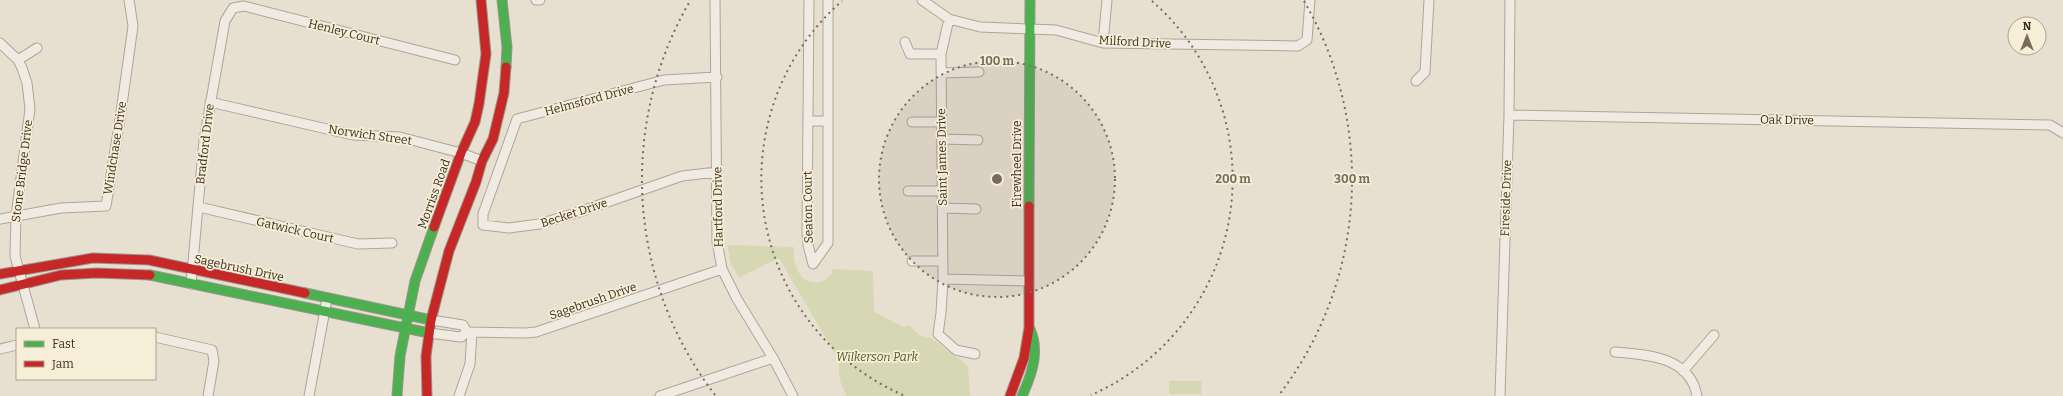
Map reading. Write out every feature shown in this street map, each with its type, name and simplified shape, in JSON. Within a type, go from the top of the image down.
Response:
[{"type":"street","name":"Windchase Drive","points":[[16,216],[61,208],[106,206],[133,26],[129,0]]},
{"type":"street","name":"Morriss Road","points":[[397,396],[404,329],[423,258],[461,153],[475,122],[485,61],[481,0]]},
{"type":"street","points":[[427,396],[426,356],[431,320],[449,251],[476,182],[482,161],[493,139],[504,93],[507,47],[502,0]]},
{"type":"street","name":"Hartford Drive","points":[[715,0],[717,77],[717,241],[722,269],[737,299],[773,358],[793,396]]},
{"type":"street","name":"Seaton Court","points":[[809,0],[808,245],[813,264],[828,243],[828,0]]},
{"type":"street","name":"Milford Drive","points":[[922,0],[949,19],[980,27],[1056,30],[1103,43],[1298,46],[1307,40],[1310,0]]},
{"type":"street","name":"Firewheel Drive","points":[[1010,396],[1024,358],[1029,328],[1030,0]]},
{"type":"street","points":[[1103,43],[1107,0]]},
{"type":"street","points":[[1416,81],[1425,72],[1429,0]]},
{"type":"street","name":"Fireside Drive","points":[[1500,396],[1509,116],[1510,0]]},
{"type":"street","name":"Henley Court","points":[[233,8],[244,6],[455,60]]},
{"type":"street","name":"Bradford Drive","points":[[191,284],[204,140],[225,21],[233,8]]},
{"type":"street","name":"Saint James Drive","points":[[949,19],[941,54],[943,279],[938,334],[956,350],[975,354]]},
{"type":"street","points":[[905,42],[910,54],[941,54]]},
{"type":"street","name":"Stone Bridge Drive","points":[[0,43],[18,60],[27,82],[30,109],[16,216],[16,256],[35,328]]},
{"type":"street","points":[[18,60],[37,48]]},
{"type":"street","points":[[941,73],[979,72]]},
{"type":"street","name":"Helmsford Drive","points":[[497,172],[517,119],[664,80],[717,77]]},
{"type":"street","name":"Norwich Street","points":[[210,102],[353,135],[400,137],[461,153],[482,161]]},
{"type":"street","name":"Oak Drive","points":[[1509,116],[2050,125],[2063,133]]},
{"type":"street","points":[[808,121],[828,121]]},
{"type":"street","points":[[912,122],[942,122]]},
{"type":"street","points":[[942,139],[978,140]]},
{"type":"street","name":"Becket Drive","points":[[497,172],[483,214],[483,226],[509,228],[539,224],[579,212],[682,176],[717,172]]},
{"type":"street","points":[[908,191],[942,191]]},
{"type":"street","name":"Gatwick Court","points":[[199,207],[358,244],[392,243]]},
{"type":"street","points":[[942,208],[976,209]]},
{"type":"street","points":[[0,219],[16,216]]},
{"type":"street","name":"Sagebrush Drive","points":[[0,274],[100,258],[149,260],[408,316],[463,325],[470,332]]},
{"type":"street","points":[[912,261],[943,261]]},
{"type":"street","name":"Sagebrush Drive","points":[[0,290],[61,275],[97,273],[152,275],[404,329],[462,337],[470,332],[526,333],[552,328],[722,269]]},
{"type":"street","points":[[943,279],[1028,281]]},
{"type":"street","points":[[309,396],[327,299]]},
{"type":"street","name":"Firewheel Drive","points":[[1022,396],[1032,372],[1036,338],[1029,328]]},
{"type":"street","points":[[459,396],[470,364],[470,332]]},
{"type":"street","points":[[1683,371],[1714,335]]},
{"type":"street","points":[[156,337],[212,350],[214,361],[208,396]]},
{"type":"street","points":[[0,349],[16,345]]},
{"type":"street","points":[[1615,352],[1656,356],[1676,365],[1691,379],[1697,396]]},
{"type":"street","points":[[660,396],[773,358]]},
{"type":"green space","name":"Wilkerson Park","points":[[727,245],[794,247],[796,268],[802,277],[813,282],[824,281],[832,274],[832,269],[873,271],[874,312],[903,327],[910,325],[917,334],[932,339],[968,366],[970,396],[847,396],[840,381],[838,359],[779,258],[739,278],[731,264]]},
{"type":"green space","points":[[1169,381],[1202,381],[1201,394],[1169,394]]},
{"type":"traffic: fast","points":[[502,0],[507,47],[506,67]]},
{"type":"traffic: fast","points":[[1029,206],[1030,0]]},
{"type":"traffic: fast","points":[[397,396],[400,356],[415,281],[434,227]]},
{"type":"traffic: fast","points":[[150,275],[429,333]]},
{"type":"traffic: fast","points":[[305,293],[431,320]]},
{"type":"traffic: fast","points":[[1022,396],[1034,363],[1034,346],[1030,329]]},
{"type":"traffic: jam","points":[[434,227],[461,153],[475,122],[479,104],[486,54],[481,0]]},
{"type":"traffic: jam","points":[[427,396],[426,356],[431,320],[449,251],[476,182],[482,161],[493,139],[504,93],[506,67]]},
{"type":"traffic: jam","points":[[1010,396],[1024,358],[1029,328],[1029,206]]},
{"type":"traffic: jam","points":[[0,274],[93,258],[149,260],[305,293]]},
{"type":"traffic: jam","points":[[0,290],[61,275],[97,273],[150,275]]}]
